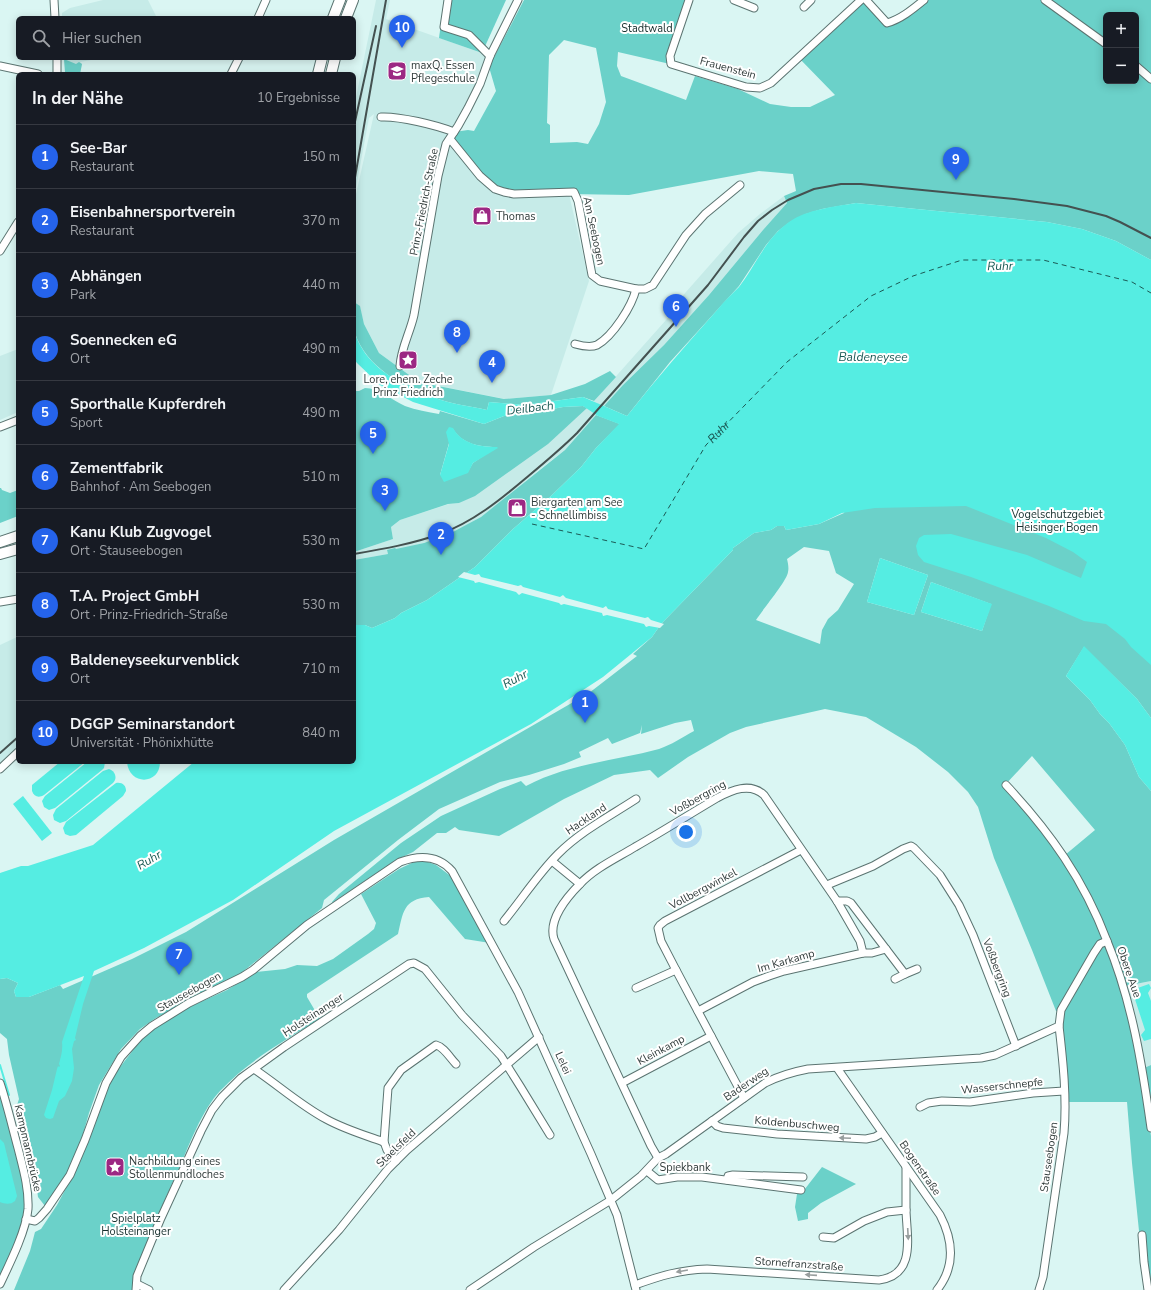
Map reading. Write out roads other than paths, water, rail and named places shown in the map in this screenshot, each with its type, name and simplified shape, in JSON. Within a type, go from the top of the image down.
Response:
[{"type":"highway","points":[[334,16],[340,0]]},
{"type":"highway","points":[[347,16],[353,0]]},
{"type":"highway","points":[[318,72],[322,60]]},
{"type":"highway","points":[[331,72],[334,60]]},
{"type":"highway","points":[[0,542],[16,537]]},
{"type":"highway","points":[[0,554],[16,550]]},
{"type":"street","points":[[54,0],[55,16]]},
{"type":"street","points":[[259,16],[266,0]]},
{"type":"street","points":[[448,0],[444,27],[469,35],[490,56]]},
{"type":"street","points":[[450,139],[480,84],[490,56],[518,0]]},
{"type":"street","name":"Frauenstein","points":[[689,0],[670,56],[671,64],[752,88],[760,88],[771,83],[861,0]]},
{"type":"street","points":[[734,0],[754,8]]},
{"type":"street","points":[[804,7],[811,0]]},
{"type":"street","points":[[866,0],[887,24],[894,22],[924,0]]},
{"type":"street","points":[[1045,0],[1103,42]]},
{"type":"street","points":[[57,60],[57,72]]},
{"type":"street","points":[[232,72],[238,60]]},
{"type":"street","points":[[0,66],[28,72]]},
{"type":"street","points":[[1139,69],[1151,79]]},
{"type":"street","points":[[381,117],[423,123],[454,132]]},
{"type":"street","name":"Prinz-Friedrich-Straße","points":[[400,366],[402,350],[414,315],[438,176],[446,144],[450,139],[480,176],[495,189],[514,194],[574,192]]},
{"type":"street","points":[[575,344],[591,347],[597,345],[609,334],[624,316],[636,289],[645,288],[653,284],[686,234],[705,214],[740,185]]},
{"type":"street","name":"Am Seebogen","points":[[574,192],[578,201],[592,275],[600,281],[636,289]]},
{"type":"street","points":[[0,251],[16,225]]},
{"type":"street","points":[[0,427],[16,421]]},
{"type":"street","points":[[0,602],[16,599]]},
{"type":"street","points":[[0,769],[16,754]]},
{"type":"street","name":"Obere Aue","points":[[1006,785],[1047,833],[1064,856],[1089,901],[1107,941],[1122,981],[1134,1023],[1143,1069],[1151,1128]]},
{"type":"street","name":"Voßbergring","points":[[658,1158],[552,934],[553,924],[558,912],[580,884],[603,866],[727,793],[743,788],[756,789],[764,795],[801,850],[827,885],[873,866],[903,849],[911,846],[914,848],[940,875],[960,905],[1016,1046]]},
{"type":"street","name":"Hackland","points":[[504,921],[564,848],[583,833],[636,799]]},
{"type":"street","name":"Vollbergwinkel","points":[[744,1098],[676,970],[658,933],[658,928],[660,925],[801,850]]},
{"type":"street","name":"Stauseebogen","points":[[26,1219],[35,1221],[39,1218],[47,1209],[70,1175],[85,1140],[103,1089],[111,1074],[129,1048],[152,1026],[189,1003],[253,970],[307,925],[400,862],[408,859],[419,858],[438,860]]},
{"type":"street","name":"Lelei","points":[[438,860],[452,871],[462,888],[518,992],[539,1037],[617,1215],[635,1288]]},
{"type":"street","points":[[552,861],[580,884]]},
{"type":"street","points":[[827,885],[860,941],[863,953]]},
{"type":"street","points":[[837,901],[848,901],[851,903],[905,974]]},
{"type":"street","name":"Obere Aue","points":[[1059,1026],[1061,1010],[1100,944],[1107,941]]},
{"type":"street","name":"Im Karkamp","points":[[698,1011],[753,982],[784,971],[886,949]]},
{"type":"street","name":"Holsteinanger","points":[[137,1287],[137,1276],[161,1218],[201,1131],[212,1110],[222,1097],[241,1078],[284,1047],[404,967],[414,963],[425,969],[462,1015],[501,1056],[550,1135]]},
{"type":"street","points":[[895,979],[917,969]]},
{"type":"street","points":[[636,988],[676,970]]},
{"type":"street","name":"Stauseebogen","points":[[1039,1290],[1043,1277],[1066,1111],[1059,1026]]},
{"type":"street","name":"Baderweg","points":[[470,1290],[534,1247],[611,1200],[631,1186],[658,1158],[666,1154],[765,1083],[778,1076],[794,1071],[981,1058],[995,1055],[1059,1026]]},
{"type":"street","name":"Kleinkamp","points":[[622,1083],[711,1036]]},
{"type":"street","name":"Staelsfeld","points":[[284,1290],[335,1235],[396,1161],[539,1037]]},
{"type":"street","points":[[396,1161],[387,1150],[384,1142],[388,1088],[401,1070],[436,1045],[440,1046],[456,1064]]},
{"type":"street","name":"Bogenstraße","points":[[837,1068],[940,1215],[947,1228],[951,1256],[946,1274],[937,1290]]},
{"type":"street","points":[[254,1069],[295,1099],[339,1126],[384,1142]]},
{"type":"street","name":"Kampmannbrücke","points":[[0,1083],[27,1184],[28,1195],[26,1219],[0,1284]]},
{"type":"street","name":"Wasserschnepfe","points":[[920,1107],[928,1103],[942,1101],[970,1102],[1033,1093],[1064,1091]]},
{"type":"street","name":"Koldenbuschweg","points":[[712,1121],[717,1126],[723,1128],[806,1136],[866,1139],[875,1137],[882,1133]]},
{"type":"street","name":"Stornefranzstraße","points":[[635,1288],[670,1273],[685,1270],[707,1269],[879,1280],[888,1279],[901,1269],[908,1255],[906,1167]]},
{"type":"street","name":"Spiekbank","points":[[647,1171],[658,1180],[702,1177],[801,1190]]},
{"type":"street","name":"Spiekbank","points":[[727,1180],[728,1176],[733,1175],[803,1177]]},
{"type":"street","points":[[823,1237],[834,1238],[864,1221],[887,1212],[906,1210]]},
{"type":"street","points":[[1142,1235],[1148,1290]]},
{"type":"street","points":[[137,1287],[149,1290]]},
{"type":"water","name":"Baldeneysee","points":[[856,203],[1047,222],[1082,229],[1116,241],[1151,260],[1151,665],[1131,647],[1125,639],[1106,624],[1084,621],[1049,606],[971,577],[924,562],[918,555],[916,546],[919,538],[924,535],[951,534],[1027,555],[1081,578],[1087,562],[1073,552],[1046,538],[966,506],[875,508],[842,513],[819,524],[786,530],[784,526],[777,526],[771,530],[754,533],[733,548],[733,550],[661,624],[652,637],[603,677],[531,724],[334,831],[233,900],[144,948],[94,971],[83,1004],[75,1038],[76,1040],[74,1041],[72,1049],[74,1068],[72,1081],[65,1096],[59,1101],[53,1118],[46,1118],[44,1115],[57,1069],[58,1066],[60,1066],[62,1042],[84,976],[29,997],[16,997],[14,991],[18,983],[7,978],[0,979],[0,873],[21,866],[28,866],[93,845],[192,764],[356,764],[356,625],[365,625],[372,628],[395,618],[401,613],[427,600],[475,567],[513,529],[551,496],[581,467],[596,448],[619,424],[598,416],[583,406],[563,407],[526,414],[504,416],[484,424],[413,402],[380,385],[357,363],[356,336],[364,352],[382,371],[407,386],[425,394],[453,403],[487,410],[489,402],[525,405],[583,397],[627,416],[683,348],[739,287],[773,236],[796,218],[821,209]]},
{"type":"water","points":[[449,427],[453,428],[461,438],[472,444],[498,448],[473,463],[468,473],[444,482],[440,475],[449,444],[446,432]]},
{"type":"water","points":[[880,558],[928,575],[914,615],[867,602]]},
{"type":"water","points":[[931,582],[992,604],[982,631],[921,612]]},
{"type":"water","points":[[1084,646],[1137,699],[1151,718],[1151,791],[1139,777],[1125,745],[1109,723],[1100,714],[1090,700],[1066,676]]},
{"type":"water","points":[[58,764],[83,764],[44,795],[39,797],[35,796],[32,791],[32,785]]},
{"type":"water","points":[[85,764],[105,764],[104,768],[55,808],[49,810],[44,807],[42,801],[45,796]]},
{"type":"water","points":[[128,764],[160,764],[159,770],[155,775],[144,780],[138,779],[129,770]]},
{"type":"water","points":[[109,769],[113,771],[115,775],[115,781],[113,783],[66,821],[60,823],[54,820],[53,815],[56,809],[103,771]]},
{"type":"water","points":[[116,783],[122,784],[125,787],[126,791],[123,796],[76,835],[70,836],[65,834],[63,828],[66,822]]},
{"type":"water","points":[[23,796],[52,833],[42,841],[13,804]]},
{"type":"water","points":[[1149,984],[1151,988],[1148,993],[1151,1001],[1151,1039],[1144,1041],[1141,1035],[1145,1030],[1132,990]]},
{"type":"water","points":[[0,1139],[4,1143],[17,1196],[15,1201],[9,1204],[0,1202]]},
{"type":"waterway","points":[[0,1065],[9,1095]]},
{"type":"railway","points":[[356,172],[386,0]]},
{"type":"railway","points":[[356,117],[376,26]]},
{"type":"railway","points":[[356,554],[429,538],[452,529],[486,510],[552,456],[577,433],[708,285],[758,221],[788,200],[814,189],[841,184],[861,184],[1014,199],[1067,206],[1106,216],[1151,238]]},
{"type":"railway","points":[[0,753],[16,739]]},
{"type":"place","name":"DGGP Seminarstandort","points":[[402,48]]},
{"type":"place","name":"maxQ. Essen Pflegeschule","points":[[397,71]]},
{"type":"place","name":"Baldeneyseekurvenblick","points":[[956,180]]},
{"type":"place","name":"Thomas","points":[[482,216]]},
{"type":"place","name":"Zementfabrik","points":[[676,327]]},
{"type":"place","name":"T.A. Project GmbH","points":[[457,353]]},
{"type":"place","name":"Lore, ehem. Zeche Prinz Friedrich","points":[[408,360]]},
{"type":"place","name":"Soennecken eG","points":[[492,383]]},
{"type":"place","name":"Sporthalle Kupferdreh","points":[[373,454]]},
{"type":"place","name":"Biergarten am See - Schnellimbiss","points":[[517,508]]},
{"type":"place","name":"Abhängen","points":[[385,511]]},
{"type":"place","name":"Eisenbahnersportverein","points":[[441,555]]},
{"type":"place","name":"See-Bar","points":[[585,723]]},
{"type":"place","name":"Kanu Klub Zugvogel","points":[[179,975]]},
{"type":"place","name":"Nachbildung eines Stollenmundloches","points":[[115,1167]]},
{"type":"park label","name":"Stadtwald","points":[[647,28]]},
{"type":"park label","name":"Vogelschutzgebiet Heisinger Bogen","points":[[1057,520]]},
{"type":"park label","name":"Spielplatz Holsteinanger","points":[[136,1224]]},
{"type":"water label","name":"Ruhr","points":[[1000,266]]},
{"type":"water label","name":"Deilbach","points":[[530,408]]},
{"type":"water label","name":"Ruhr","points":[[720,434]]},
{"type":"water label","name":"Ruhr","points":[[515,679]]},
{"type":"water label","name":"Ruhr","points":[[149,860]]}]
